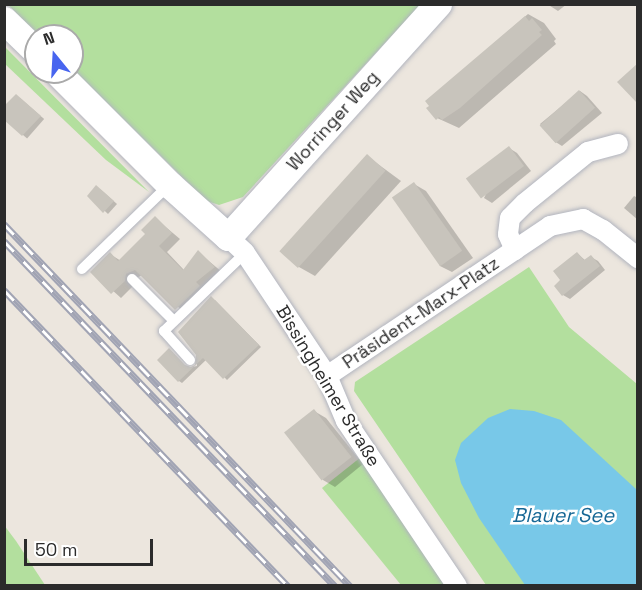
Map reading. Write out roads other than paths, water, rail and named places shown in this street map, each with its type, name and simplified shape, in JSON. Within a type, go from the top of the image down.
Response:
[{"type":"street","name":"Worringer Weg","points":[[237,245],[438,4]]},
{"type":"street","points":[[4,20],[24,39]]},
{"type":"street","name":"Bissingheimer Straße","points":[[69,84],[170,184],[237,245],[327,376],[346,421],[457,585]]},
{"type":"street","name":"Präsident-Marx-Platz","points":[[515,250],[508,234],[510,218],[588,152],[618,144]]},
{"type":"street","name":"Präsident-Marx-Platz","points":[[327,376],[550,226],[583,219],[603,230],[638,258]]},
{"type":"lane","points":[[82,269],[170,184]]},
{"type":"lane","points":[[190,360],[164,331],[237,245]]},
{"type":"lane","points":[[132,279],[174,321]]},
{"type":"water","name":"Blauer See","points":[[510,409],[534,411],[561,420],[637,490],[637,585],[525,585],[479,518],[461,483],[455,460],[461,443],[488,418]]},
{"type":"railway","points":[[4,224],[350,586]]},
{"type":"railway","points":[[4,241],[335,586]]},
{"type":"railway","points":[[4,290],[288,586]]}]
